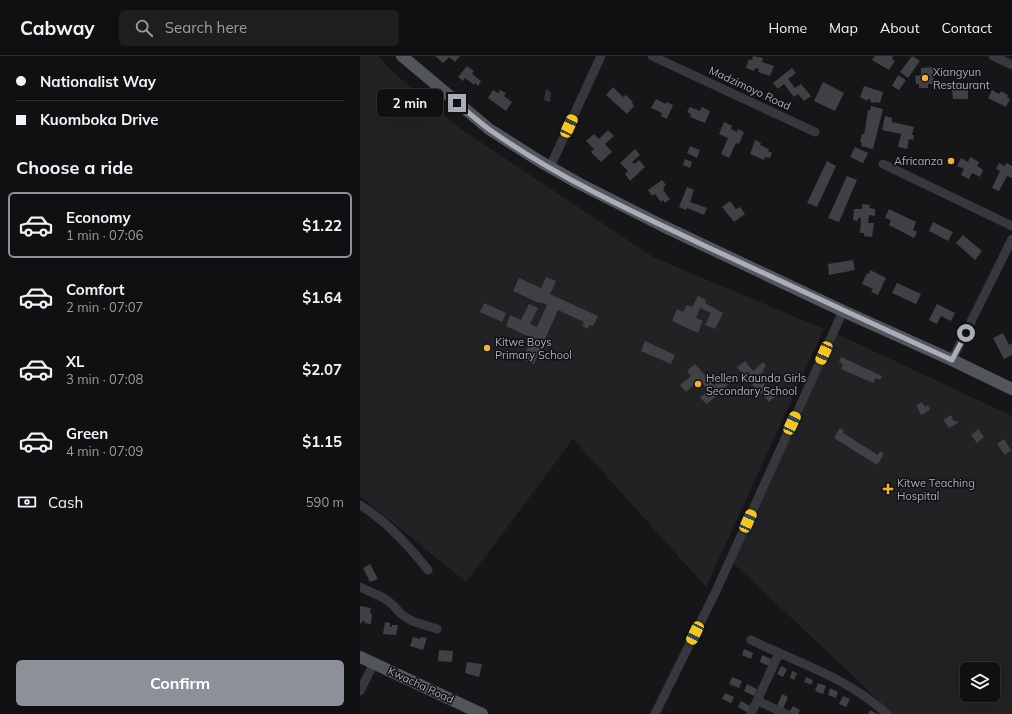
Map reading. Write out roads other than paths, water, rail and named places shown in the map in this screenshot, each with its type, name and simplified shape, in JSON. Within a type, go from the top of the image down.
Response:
[{"type":"main road","points":[[402,56],[489,129],[550,167],[656,223],[1012,389]]},
{"type":"main road","name":"Kwacha Road","points":[[360,657],[482,714]]},
{"type":"street","points":[[550,167],[601,56]]},
{"type":"street","name":"Madzimoyo Road","points":[[652,56],[815,132]]},
{"type":"street","points":[[993,56],[1012,65]]},
{"type":"street","points":[[883,164],[1012,226]]},
{"type":"street","points":[[952,360],[1012,239]]},
{"type":"street","points":[[655,714],[716,591],[843,311]]},
{"type":"street","points":[[360,505],[370,511],[396,535],[428,570]]},
{"type":"street","points":[[360,587],[393,605],[401,614],[412,621],[437,629]]},
{"type":"street","points":[[751,640],[848,684],[867,697],[887,714]]},
{"type":"street","points":[[751,714],[779,653]]},
{"type":"street","points":[[360,691],[374,663]]},
{"type":"street","points":[[758,701],[786,714]]},
{"type":"place","name":"Xiangyun Restaurant","points":[[925,78]]},
{"type":"place","name":"Africanza","points":[[951,161]]},
{"type":"place","name":"Kitwe Boys Primary School","points":[[487,348]]},
{"type":"place","name":"Hellen Kaunda Girls Secondary School","points":[[698,384]]},
{"type":"place","name":"Kitwe Teaching Hospital","points":[[888,489]]}]
